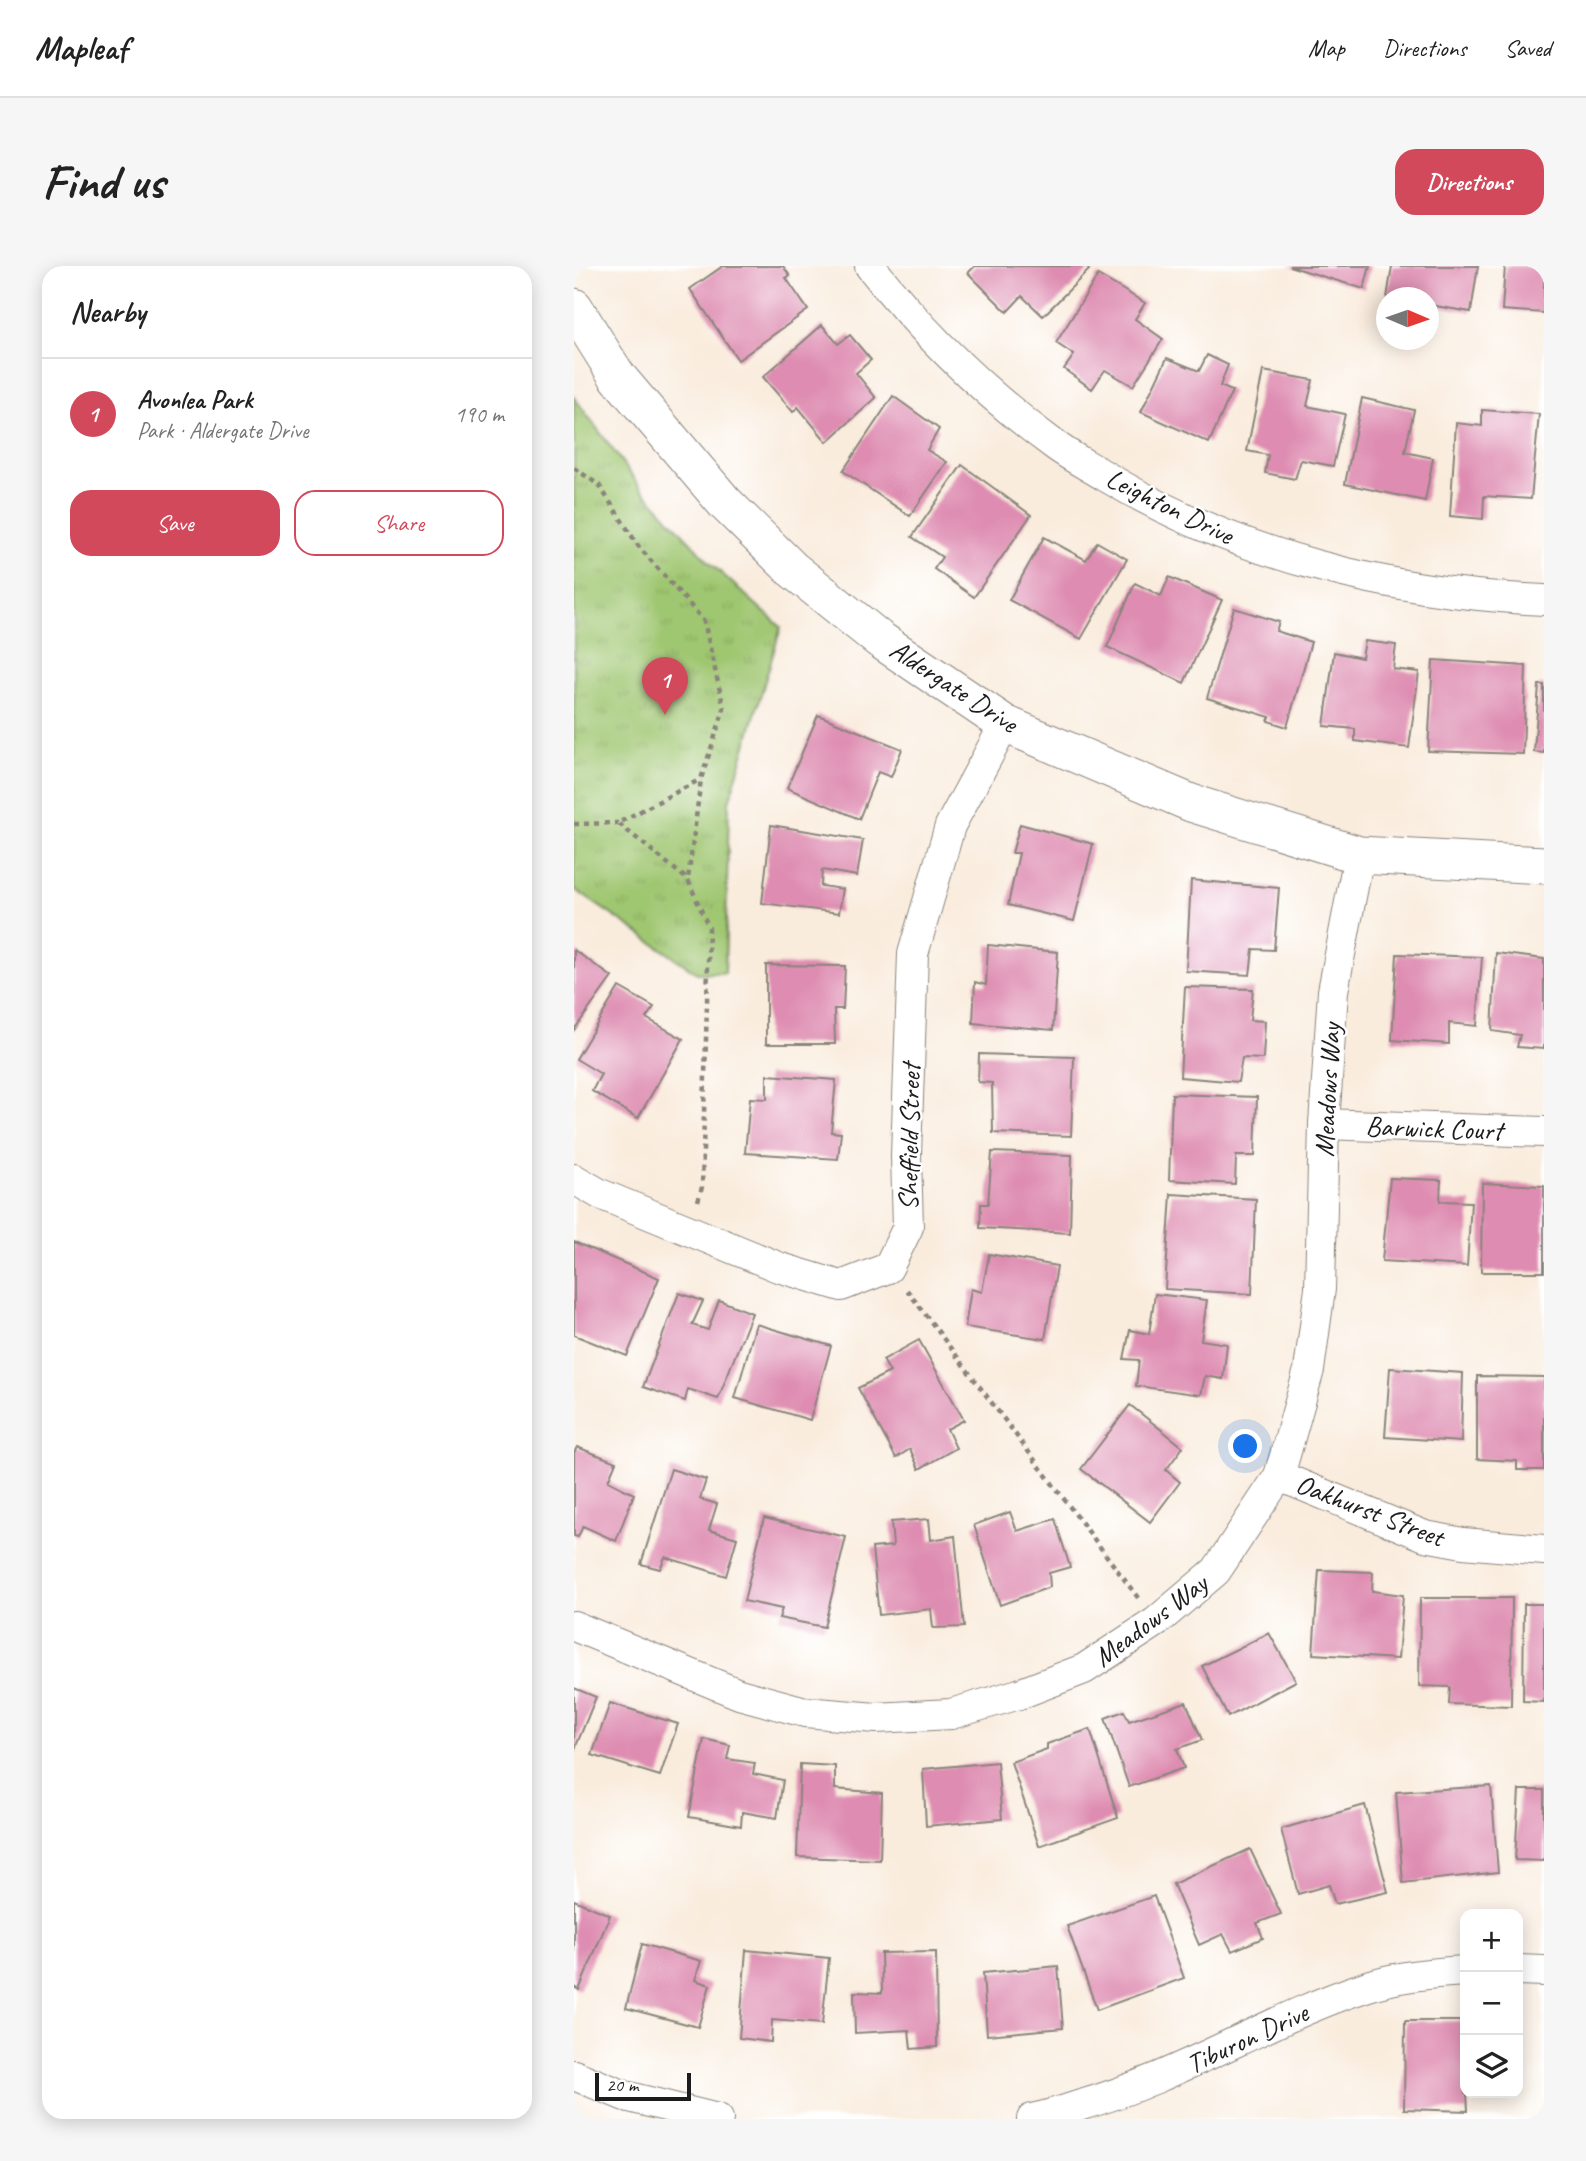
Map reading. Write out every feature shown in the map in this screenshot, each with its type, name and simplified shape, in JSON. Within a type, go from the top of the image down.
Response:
[{"type":"street","name":"Leighton Drive","points":[[870,266],[897,300],[971,377],[1057,447],[1148,502],[1230,537],[1321,568],[1418,589],[1544,600]]},
{"type":"street","name":"Aldergate Drive","points":[[574,307],[617,376],[725,503],[792,569],[879,639],[1005,724],[1191,803],[1359,855],[1544,865]]},
{"type":"street","name":"Sheffield Street","points":[[888,1268],[908,1227],[906,1156],[913,954],[950,826],[1005,724]]},
{"type":"street","name":"Meadows Way","points":[[574,1626],[739,1694],[805,1712],[876,1718],[951,1714],[1020,1695],[1084,1669],[1156,1622],[1216,1571],[1279,1476],[1309,1370],[1320,1289],[1324,1124],[1333,991],[1359,855]]},
{"type":"street","name":"Barwick Court","points":[[1324,1124],[1544,1132]]},
{"type":"street","points":[[574,1179],[600,1194],[778,1267],[842,1286],[888,1268]]},
{"type":"street","name":"Oakhurst Street","points":[[1279,1476],[1425,1535],[1462,1544],[1544,1550]]},
{"type":"street","name":"Tiburon Drive","points":[[1036,2119],[1117,2095],[1188,2066],[1289,2016],[1367,1986],[1424,1974],[1460,1970]]},
{"type":"street","points":[[1523,1970],[1544,1971]]},
{"type":"street","points":[[574,2075],[625,2096],[718,2119]]},
{"type":"path","points":[[574,468],[599,485],[639,547],[704,621],[724,709],[701,779],[688,880]]},
{"type":"path","points":[[574,824],[618,822],[701,779]]},
{"type":"path","points":[[618,822],[688,880],[709,928],[702,1187],[690,1231]]},
{"type":"path","points":[[888,1268],[925,1312],[1156,1622]]},
{"type":"green space","points":[[574,397],[641,488],[709,562],[781,627],[729,802],[725,973],[697,973],[574,889]]},
{"type":"building","points":[[723,266],[783,266],[790,276],[786,278],[808,310],[738,360],[690,289]]},
{"type":"building","points":[[975,266],[1086,266],[1089,270],[1043,316],[1022,296],[1007,312],[968,273]]},
{"type":"building","points":[[1289,266],[1370,266],[1364,289]]},
{"type":"building","points":[[1392,266],[1478,266],[1471,312],[1439,307],[1439,287],[1389,287]]},
{"type":"building","points":[[1505,266],[1544,266],[1544,313],[1502,310]]},
{"type":"building","points":[[1098,275],[1145,303],[1135,319],[1163,339],[1133,386],[1105,370],[1092,389],[1064,369],[1074,355],[1056,343]]},
{"type":"building","points":[[822,325],[838,344],[850,335],[871,360],[856,373],[876,398],[827,442],[798,407],[793,412],[763,377]]},
{"type":"building","points":[[1207,355],[1228,365],[1220,386],[1232,391],[1209,443],[1141,412],[1167,358],[1199,371]]},
{"type":"building","points":[[1263,371],[1313,380],[1307,406],[1345,414],[1333,466],[1301,460],[1295,479],[1265,473],[1268,455],[1247,451]]},
{"type":"building","points":[[893,396],[939,429],[927,450],[947,462],[910,516],[843,471]]},
{"type":"building","points":[[1362,398],[1414,410],[1405,452],[1433,458],[1425,501],[1345,484]]},
{"type":"building","points":[[1482,410],[1539,414],[1531,499],[1484,496],[1483,519],[1450,516],[1456,423],[1482,426]]},
{"type":"building","points":[[962,465],[1031,515],[974,597],[934,569],[942,557],[912,537]]},
{"type":"building","points":[[1044,537],[1086,560],[1097,542],[1127,559],[1081,639],[1009,600]]},
{"type":"building","points":[[1169,577],[1222,600],[1184,683],[1107,647],[1135,583],[1161,596]]},
{"type":"building","points":[[1234,608],[1279,622],[1276,631],[1311,642],[1287,727],[1268,721],[1270,717],[1207,698]]},
{"type":"building","points":[[1365,641],[1396,645],[1393,669],[1419,672],[1409,748],[1355,741],[1355,729],[1324,726],[1334,652],[1362,658]]},
{"type":"building","points":[[1433,660],[1526,666],[1523,754],[1428,751]]},
{"type":"building","points":[[1539,685],[1544,685],[1544,753],[1534,752]]},
{"type":"building","points":[[818,715],[902,749],[891,777],[878,772],[859,819],[787,788]]},
{"type":"building","points":[[1020,824],[1093,844],[1074,921],[1008,905],[1019,853],[1012,853]]},
{"type":"building","points":[[771,825],[863,840],[857,876],[822,870],[821,886],[843,889],[839,913],[762,903]]},
{"type":"building","points":[[1191,880],[1279,888],[1274,950],[1253,949],[1250,975],[1186,971]]},
{"type":"building","points":[[988,945],[1058,952],[1053,1030],[973,1023],[975,982],[986,985]]},
{"type":"building","points":[[574,950],[612,977],[574,1030]]},
{"type":"building","points":[[1496,953],[1544,959],[1544,1049],[1517,1047],[1520,1035],[1492,1031]]},
{"type":"building","points":[[1397,954],[1482,957],[1477,1026],[1449,1023],[1449,1044],[1392,1040]]},
{"type":"building","points":[[766,965],[845,966],[843,1009],[834,1009],[835,1044],[766,1044]]},
{"type":"building","points":[[619,987],[654,1007],[646,1018],[683,1039],[638,1118],[592,1091],[601,1074],[576,1059]]},
{"type":"building","points":[[1185,987],[1253,989],[1250,1020],[1265,1021],[1263,1059],[1242,1058],[1238,1082],[1180,1077]]},
{"type":"building","points":[[979,1054],[1074,1057],[1071,1136],[993,1133],[992,1083],[978,1082]]},
{"type":"building","points":[[767,1075],[836,1080],[831,1132],[841,1133],[838,1159],[745,1153],[750,1098],[767,1099]]},
{"type":"building","points":[[1172,1094],[1257,1097],[1255,1156],[1236,1156],[1235,1184],[1169,1180]]},
{"type":"building","points":[[992,1152],[1072,1155],[1070,1233],[980,1228],[981,1204],[988,1204]]},
{"type":"building","points":[[1390,1178],[1441,1180],[1440,1201],[1471,1202],[1467,1266],[1382,1261]]},
{"type":"building","points":[[1482,1183],[1544,1186],[1544,1272],[1481,1272]]},
{"type":"building","points":[[1171,1194],[1256,1199],[1252,1294],[1165,1289]]},
{"type":"building","points":[[574,1242],[659,1278],[627,1356],[574,1335]]},
{"type":"building","points":[[989,1254],[1057,1266],[1045,1339],[965,1327],[971,1289],[982,1292]]},
{"type":"building","points":[[679,1293],[703,1301],[692,1325],[708,1330],[719,1300],[752,1313],[718,1399],[688,1389],[685,1401],[643,1387]]},
{"type":"building","points":[[1155,1294],[1207,1300],[1201,1340],[1227,1344],[1223,1379],[1205,1376],[1201,1395],[1136,1386],[1139,1360],[1124,1359],[1130,1330],[1149,1334]]},
{"type":"building","points":[[756,1324],[831,1346],[810,1420],[735,1398]]},
{"type":"building","points":[[919,1340],[964,1420],[947,1429],[956,1448],[919,1469],[910,1449],[896,1458],[858,1388],[890,1372],[883,1360]]},
{"type":"building","points":[[1390,1368],[1463,1373],[1461,1442],[1385,1437]]},
{"type":"building","points":[[1477,1376],[1544,1377],[1544,1470],[1517,1470],[1517,1461],[1477,1459]]},
{"type":"building","points":[[1130,1405],[1183,1447],[1166,1470],[1180,1482],[1150,1522],[1081,1469]]},
{"type":"building","points":[[577,1447],[616,1462],[608,1481],[634,1494],[616,1541],[583,1526],[578,1537],[574,1536],[574,1453]]},
{"type":"building","points":[[671,1469],[706,1480],[700,1499],[717,1504],[709,1530],[737,1538],[726,1576],[665,1557],[660,1569],[641,1564]]},
{"type":"building","points":[[1010,1512],[1017,1531],[1055,1519],[1070,1567],[1049,1573],[1050,1587],[1000,1605],[974,1525]]},
{"type":"building","points":[[764,1518],[846,1537],[824,1627],[779,1618],[782,1609],[744,1601]]},
{"type":"building","points":[[929,1519],[931,1540],[955,1536],[964,1627],[933,1628],[931,1609],[879,1615],[872,1548],[893,1546],[891,1522]]},
{"type":"building","points":[[1319,1570],[1373,1572],[1372,1591],[1403,1595],[1398,1659],[1313,1654]]},
{"type":"building","points":[[1420,1598],[1512,1598],[1511,1706],[1449,1704],[1450,1687],[1419,1686]]},
{"type":"building","points":[[1524,1604],[1544,1604],[1544,1702],[1523,1701]]},
{"type":"building","points":[[1269,1633],[1296,1681],[1228,1717],[1202,1666]]},
{"type":"building","points":[[574,1688],[596,1697],[574,1751]]},
{"type":"building","points":[[1186,1702],[1202,1740],[1177,1749],[1184,1768],[1129,1787],[1105,1718],[1124,1711],[1129,1721]]},
{"type":"building","points":[[610,1703],[678,1724],[660,1776],[592,1755]]},
{"type":"building","points":[[1090,1729],[1118,1818],[1039,1846],[1011,1762],[1047,1749],[1047,1744]]},
{"type":"building","points":[[704,1739],[730,1745],[727,1759],[755,1763],[753,1774],[783,1780],[777,1818],[742,1812],[741,1826],[689,1817]]},
{"type":"building","points":[[997,1762],[1002,1819],[926,1826],[923,1769]]},
{"type":"building","points":[[800,1764],[835,1766],[835,1789],[882,1793],[880,1860],[797,1857]]},
{"type":"building","points":[[1491,1786],[1498,1872],[1403,1883],[1396,1792]]},
{"type":"building","points":[[1519,1790],[1544,1790],[1544,1861],[1515,1860]]},
{"type":"building","points":[[1365,1805],[1388,1892],[1335,1904],[1329,1885],[1298,1894],[1281,1829]]},
{"type":"building","points":[[1250,1849],[1281,1914],[1257,1923],[1263,1938],[1232,1951],[1223,1934],[1199,1945],[1173,1884]]},
{"type":"building","points":[[1154,1896],[1184,1978],[1097,2010],[1067,1926]]},
{"type":"building","points":[[574,1900],[610,1915],[579,1990],[574,1987]]},
{"type":"building","points":[[642,1944],[701,1961],[695,1980],[710,1985],[698,2027],[626,2008]]},
{"type":"building","points":[[746,1950],[829,1958],[822,2024],[772,2020],[771,2042],[739,2038]]},
{"type":"building","points":[[936,1952],[937,2047],[911,2049],[909,2030],[855,2033],[854,1992],[882,1993],[881,1953]]},
{"type":"building","points":[[1058,1966],[1063,2028],[987,2035],[983,1973]]},
{"type":"building","points":[[1405,2021],[1460,2021],[1460,2098],[1467,2098],[1468,2111],[1404,2109]]},
{"type":"place","name":"Avonlea Park","points":[[665,715]]}]
